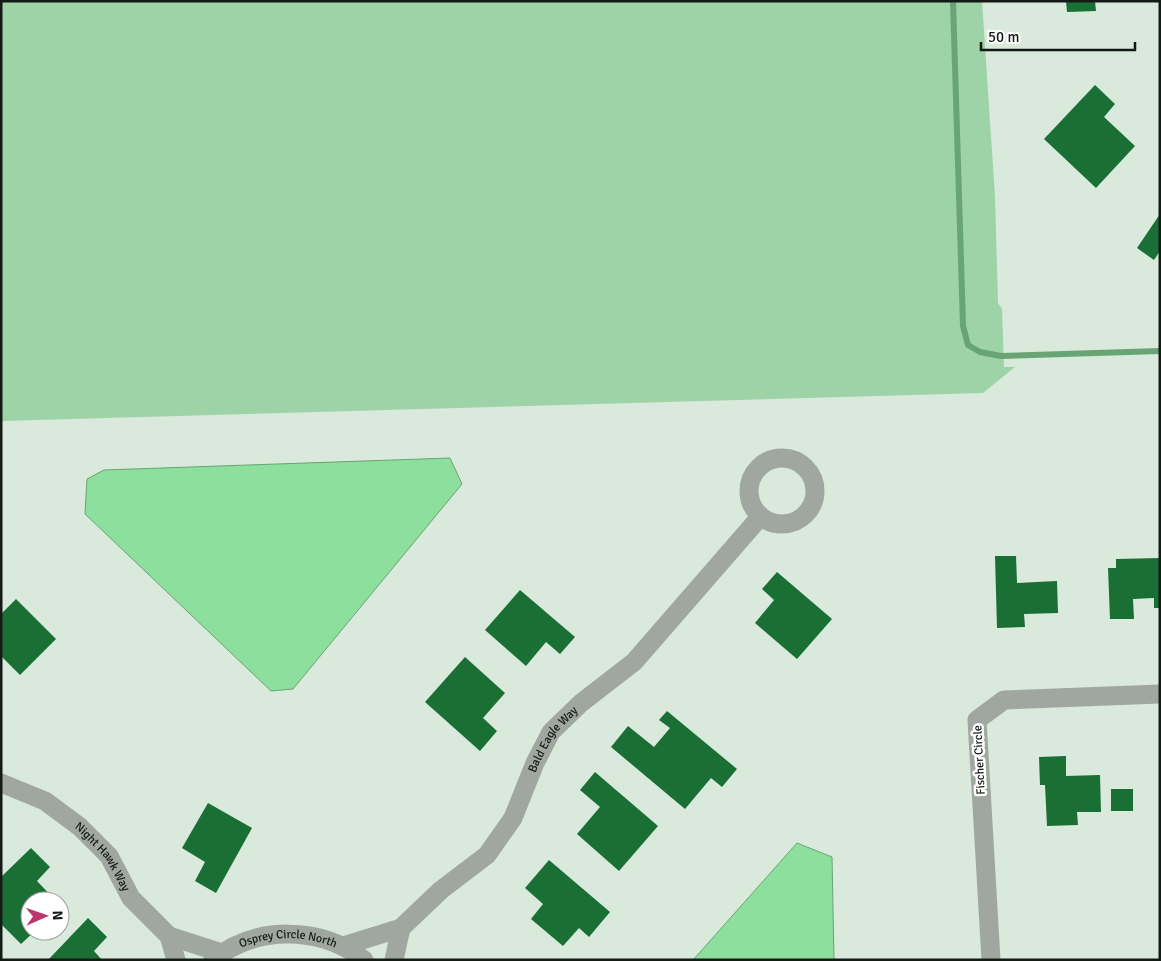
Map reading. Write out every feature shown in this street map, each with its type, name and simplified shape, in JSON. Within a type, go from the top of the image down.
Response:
[{"type":"street","name":"Bald Eagle Way","points":[[343,946],[401,928],[441,890],[487,855],[513,818],[535,763],[551,732],[581,703],[634,662],[760,517]]},
{"type":"street","name":"Fischer Circle","points":[[991,960],[977,720],[1004,700],[1160,694]]},
{"type":"street","name":"Night Hawk Way","points":[[1,783],[45,801],[80,827],[109,856],[131,898],[169,936],[176,960]]},
{"type":"street","points":[[394,960],[401,928]]},
{"type":"street","name":"Osprey Circle North","points":[[217,956],[250,940],[282,934],[313,936],[343,946],[364,960]]},
{"type":"street","points":[[169,936],[217,956]]},
{"type":"shaded area","points":[[1,1],[982,1],[995,197],[998,303],[1002,309],[1004,367],[1015,367],[983,393],[1,421]]},
{"type":"shaded area","points":[[450,458],[462,484],[293,689],[271,691],[85,514],[87,479],[104,470]]},
{"type":"shaded area","points":[[797,843],[832,857],[834,960],[693,960]]},
{"type":"building","points":[[1066,1],[1095,1],[1096,11],[1067,12]]},
{"type":"building","points":[[1095,85],[1115,104],[1104,117],[1135,146],[1096,188],[1044,139]]},
{"type":"building","points":[[1160,214],[1160,251],[1154,260],[1137,248]]},
{"type":"building","points":[[995,556],[1016,556],[1017,583],[1057,581],[1058,613],[1024,614],[1025,627],[997,628]]},
{"type":"building","points":[[1160,558],[1160,608],[1154,608],[1154,598],[1133,599],[1134,619],[1110,619],[1108,568],[1116,568],[1116,559]]},
{"type":"building","points":[[777,572],[832,619],[797,659],[755,623],[774,600],[762,589]]},
{"type":"building","points":[[520,590],[575,637],[560,654],[546,642],[526,666],[485,630]]},
{"type":"building","points":[[16,599],[56,639],[20,675],[1,656],[1,614]]},
{"type":"building","points":[[465,657],[505,693],[483,718],[497,731],[480,751],[425,702]]},
{"type":"building","points":[[667,711],[737,769],[722,787],[711,778],[685,809],[611,747],[628,726],[654,747],[670,728],[659,720]]},
{"type":"building","points":[[1066,756],[1066,776],[1100,775],[1101,812],[1077,812],[1078,825],[1047,826],[1045,785],[1040,785],[1039,757]]},
{"type":"building","points":[[595,772],[658,826],[619,871],[577,834],[600,807],[580,790]]},
{"type":"building","points":[[1111,789],[1133,789],[1133,811],[1111,811]]},
{"type":"building","points":[[208,803],[252,828],[216,893],[195,881],[205,862],[182,848]]},
{"type":"building","points":[[31,848],[50,867],[37,881],[46,891],[20,891],[20,941],[24,941],[21,944],[1,924],[1,877]]},
{"type":"building","points":[[549,860],[610,912],[589,937],[579,928],[563,946],[531,919],[543,904],[525,888]]},
{"type":"building","points":[[88,918],[107,937],[94,951],[102,960],[48,960],[66,941],[70,941],[70,937]]},
{"type":"waterway","points":[[953,1],[963,326],[968,345],[980,352],[1001,356],[1160,351]]}]
